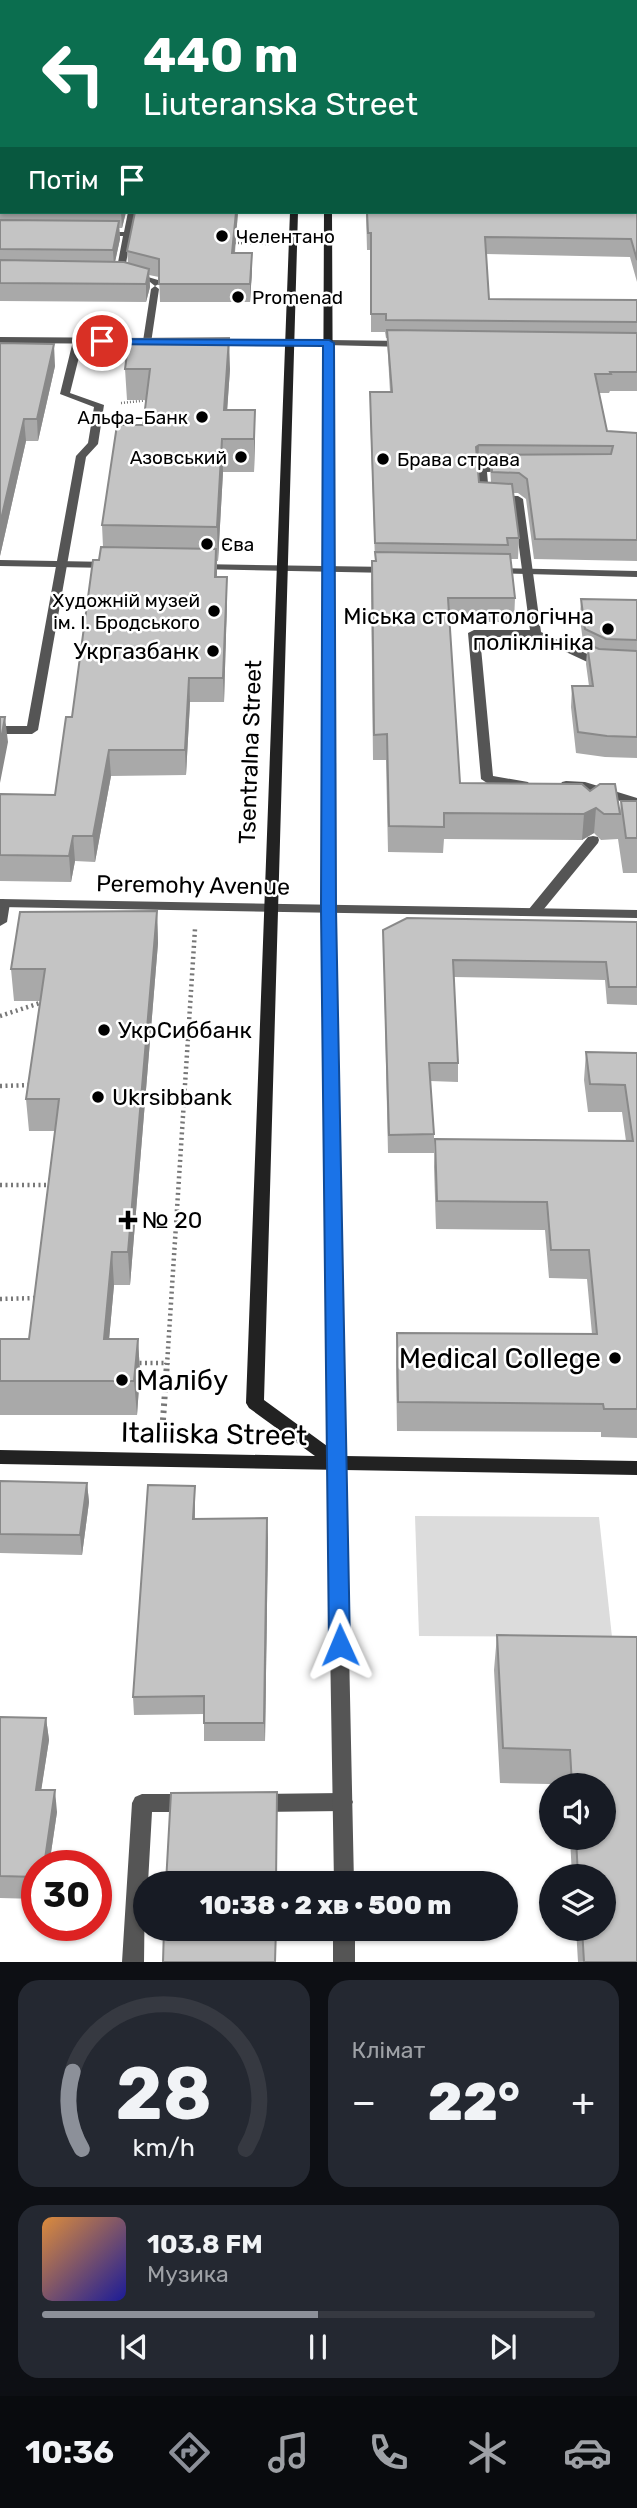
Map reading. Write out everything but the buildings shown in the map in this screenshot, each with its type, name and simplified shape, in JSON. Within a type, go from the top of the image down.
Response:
[{"type":"main road","name":"Tsentralna Street","points":[[294,214],[255,1403],[336,1462]]},
{"type":"main road","points":[[328,214],[328,909],[336,1462]]},
{"type":"main road","name":"Italiiska Street","points":[[0,1457],[637,1468]]},
{"type":"street","points":[[120,273],[132,214]]},
{"type":"street","points":[[89,233],[128,234]]},
{"type":"street","points":[[106,273],[154,280],[148,341]]},
{"type":"street","points":[[0,340],[161,341]]},
{"type":"street","points":[[0,730],[32,730],[81,456],[93,444],[99,405],[65,394],[78,341]]},
{"type":"street","points":[[200,342],[412,344]]},
{"type":"street","points":[[523,469],[482,470],[484,498],[518,499],[536,634]]},
{"type":"street","points":[[0,563],[130,566]]},
{"type":"street","points":[[186,567],[409,570]]},
{"type":"street","points":[[488,571],[637,574]]},
{"type":"street","points":[[637,666],[602,665],[536,634],[474,633],[487,779],[513,785],[542,785],[637,802]]},
{"type":"street","points":[[534,912],[593,840]]},
{"type":"street","points":[[0,922],[1,903]]},
{"type":"street","name":"Peremohy Avenue","points":[[1,903],[637,914]]},
{"type":"street","points":[[336,1462],[344,1871]]},
{"type":"street","points":[[236,1803],[342,1802]]},
{"type":"street","points":[[133,1962],[142,1803],[209,1803]]},
{"type":"street","points":[[344,1941],[344,1962]]},
{"type":"path","points":[[235,243],[292,244]]},
{"type":"path","points":[[99,405],[151,400]]},
{"type":"path","points":[[160,1459],[197,906]]},
{"type":"path","points":[[0,1016],[47,1000]]},
{"type":"path","points":[[0,1086],[36,1085]]},
{"type":"path","points":[[0,1185],[56,1185]]},
{"type":"path","points":[[0,1299],[41,1298]]},
{"type":"path","points":[[125,1363],[167,1363]]},
{"type":"shaded area","points":[[415,1516],[599,1517],[612,1637],[419,1636]]},
{"type":"place","name":"Челентано","points":[[222,236]]},
{"type":"place","name":"Promenad","points":[[238,297]]},
{"type":"place","name":"Альфа-Банк","points":[[202,417]]},
{"type":"place","name":"Азовський","points":[[241,457]]},
{"type":"place","name":"Брава страва","points":[[383,459]]},
{"type":"place","name":"Єва","points":[[207,544]]},
{"type":"place","name":"Художній музей ім. І. Бродського","points":[[214,611]]},
{"type":"place","name":"Міська стоматологічна поліклініка","points":[[608,629]]},
{"type":"place","name":"Укргазбанк","points":[[213,651]]},
{"type":"place","name":"УкрСиббанк","points":[[104,1030]]},
{"type":"place","name":"Ukrsibbank","points":[[98,1097]]},
{"type":"place","name":"№ 20","points":[[128,1220]]},
{"type":"place","name":"Medical College","points":[[615,1358]]},
{"type":"place","name":"Малібу","points":[[122,1380]]},
{"type":"route","points":[[102,341],[329,343],[328,909],[340,1645]]}]
